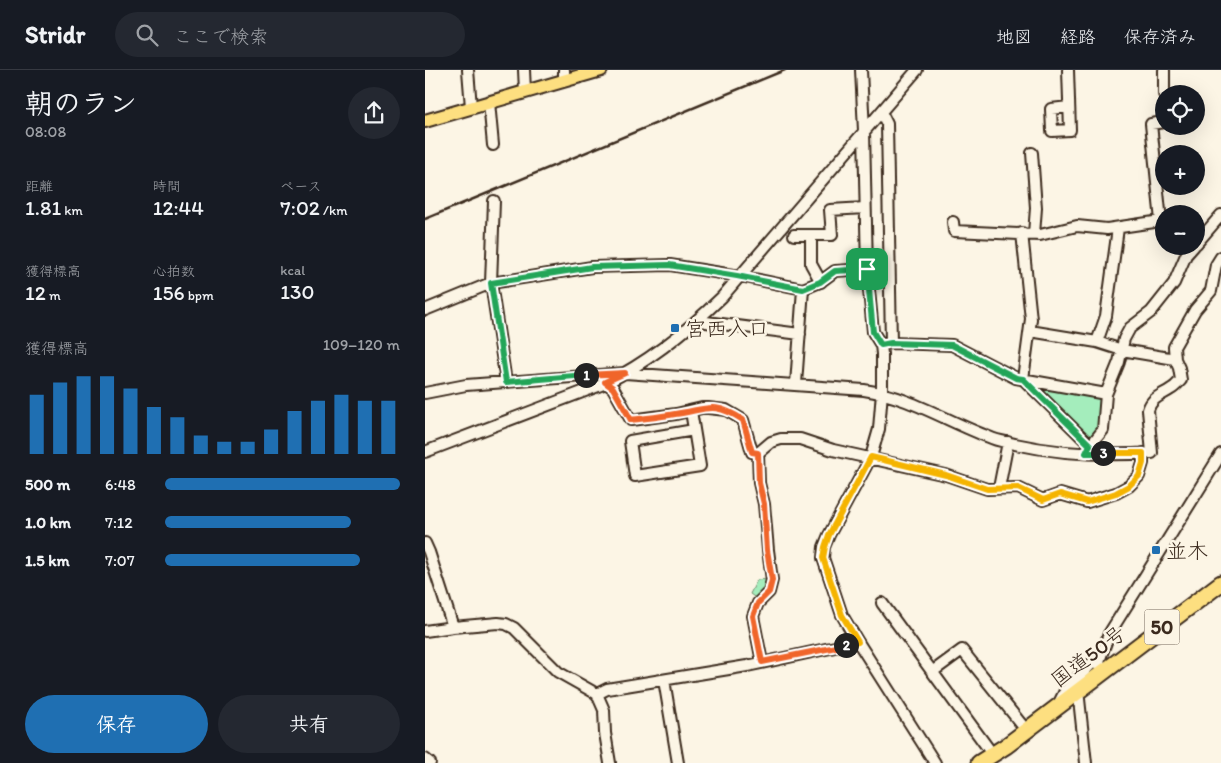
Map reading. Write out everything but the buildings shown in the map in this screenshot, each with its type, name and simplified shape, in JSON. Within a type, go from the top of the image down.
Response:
[{"type":"highway","name":"国道50号","points":[[979,763],[1027,730],[1221,583]]},
{"type":"main road","points":[[425,121],[525,91],[564,75],[601,70]]},
{"type":"street","points":[[468,70],[471,107]]},
{"type":"street","points":[[524,70],[525,91]]},
{"type":"street","points":[[861,70],[867,269],[873,332],[881,345],[882,392],[879,429],[871,457],[829,535],[823,558],[842,615],[935,763]]},
{"type":"street","points":[[425,452],[605,382],[625,373],[669,343],[699,319],[722,297],[917,70]]},
{"type":"street","points":[[1069,70],[1069,108]]},
{"type":"street","points":[[1163,70],[1164,85]]},
{"type":"street","points":[[489,102],[493,144]]},
{"type":"street","points":[[881,112],[887,124],[891,343]]},
{"type":"street","points":[[953,222],[954,232],[1040,235],[1077,226],[1118,228],[1161,221],[1151,124],[1155,123]]},
{"type":"street","points":[[1033,153],[1036,208],[1034,234]]},
{"type":"street","points":[[494,201],[491,283],[506,382]]},
{"type":"street","points":[[794,235],[832,235],[830,210],[865,208]]},
{"type":"street","points":[[1205,233],[1221,215]]},
{"type":"street","points":[[1097,342],[1106,316],[1118,228]]},
{"type":"street","points":[[1022,233],[1031,319],[1023,379]]},
{"type":"street","points":[[811,235],[811,264],[821,282]]},
{"type":"street","points":[[1088,449],[1103,430],[1106,394],[1130,328],[1151,312],[1174,283],[1186,255]]},
{"type":"street","points":[[425,393],[466,385],[625,373],[796,384],[882,392],[990,438],[1059,453],[1088,449],[1152,453],[1147,410],[1155,397],[1172,389],[1181,380],[1175,359],[1174,347],[1195,310],[1211,291],[1216,266],[1221,257]]},
{"type":"street","points":[[425,310],[491,283],[592,267],[669,265],[740,276],[803,289],[821,282],[835,271],[867,269]]},
{"type":"street","points":[[796,384],[803,289]]},
{"type":"street","points":[[699,319],[706,322],[799,334]]},
{"type":"street","points":[[1030,331],[1097,342],[1122,350],[1175,359]]},
{"type":"street","points":[[881,345],[891,343],[952,345],[1016,378],[1106,394]]},
{"type":"street","points":[[1023,379],[1088,449]]},
{"type":"street","points":[[605,382],[613,388],[631,420],[708,408],[726,410],[743,420],[752,452],[758,453],[771,442],[781,439],[800,440],[833,450],[946,475],[987,489],[1018,488],[1043,500],[1060,494],[1087,502],[1116,493],[1129,486],[1139,476],[1143,463],[1143,453]]},
{"type":"street","points":[[691,411],[700,466],[635,476],[630,441],[694,430]]},
{"type":"street","points":[[999,488],[1008,442]]},
{"type":"street","points":[[758,453],[759,483],[764,504],[767,550],[772,580],[769,592],[758,603],[753,616],[762,662]]},
{"type":"street","points":[[1103,672],[1099,664],[1101,651],[1109,634],[1221,454]]},
{"type":"street","points":[[425,543],[453,627]]},
{"type":"street","points":[[882,603],[993,754]]},
{"type":"street","points":[[425,632],[453,627],[506,624],[514,628],[558,672],[597,694],[604,710],[605,733],[610,763]]},
{"type":"street","points":[[597,694],[607,689],[762,662],[858,642]]},
{"type":"street","points":[[932,672],[962,650],[1027,730]]},
{"type":"street","points":[[1101,651],[1121,658]]},
{"type":"street","points":[[1058,705],[1065,691],[1101,651]]},
{"type":"street","points":[[665,680],[678,763]]},
{"type":"street","points":[[1078,690],[1086,763]]},
{"type":"street","points":[[425,759],[430,763]]},
{"type":"green space","points":[[1039,385],[1103,397],[1099,429],[1088,439],[1037,390]]},
{"type":"green space","points":[[768,579],[766,590],[757,599],[750,594],[757,580]]},
{"type":"railway","points":[[425,219],[785,70]]},
{"type":"place","name":"宮西入口","points":[[675,328]]},
{"type":"place","name":"並木","points":[[1156,550]]},
{"type":"route","points":[[669,265],[803,289],[820,282],[835,271],[867,269],[873,332],[881,345],[891,343],[952,345],[1016,378],[1023,379],[1031,389],[1042,396],[1090,445],[1086,453],[1143,453],[1143,463],[1139,476],[1129,486],[1116,493],[1087,502],[1060,494],[1043,500],[1018,488],[987,489],[946,475],[871,457],[829,535],[823,558],[842,615],[858,642],[762,662],[753,616],[758,603],[769,592],[772,580],[767,550],[764,504],[759,483],[758,453],[752,452],[743,420],[726,410],[702,408],[676,414],[631,420],[613,388],[605,382],[625,373],[506,382],[491,283],[592,267],[669,265]]}]
